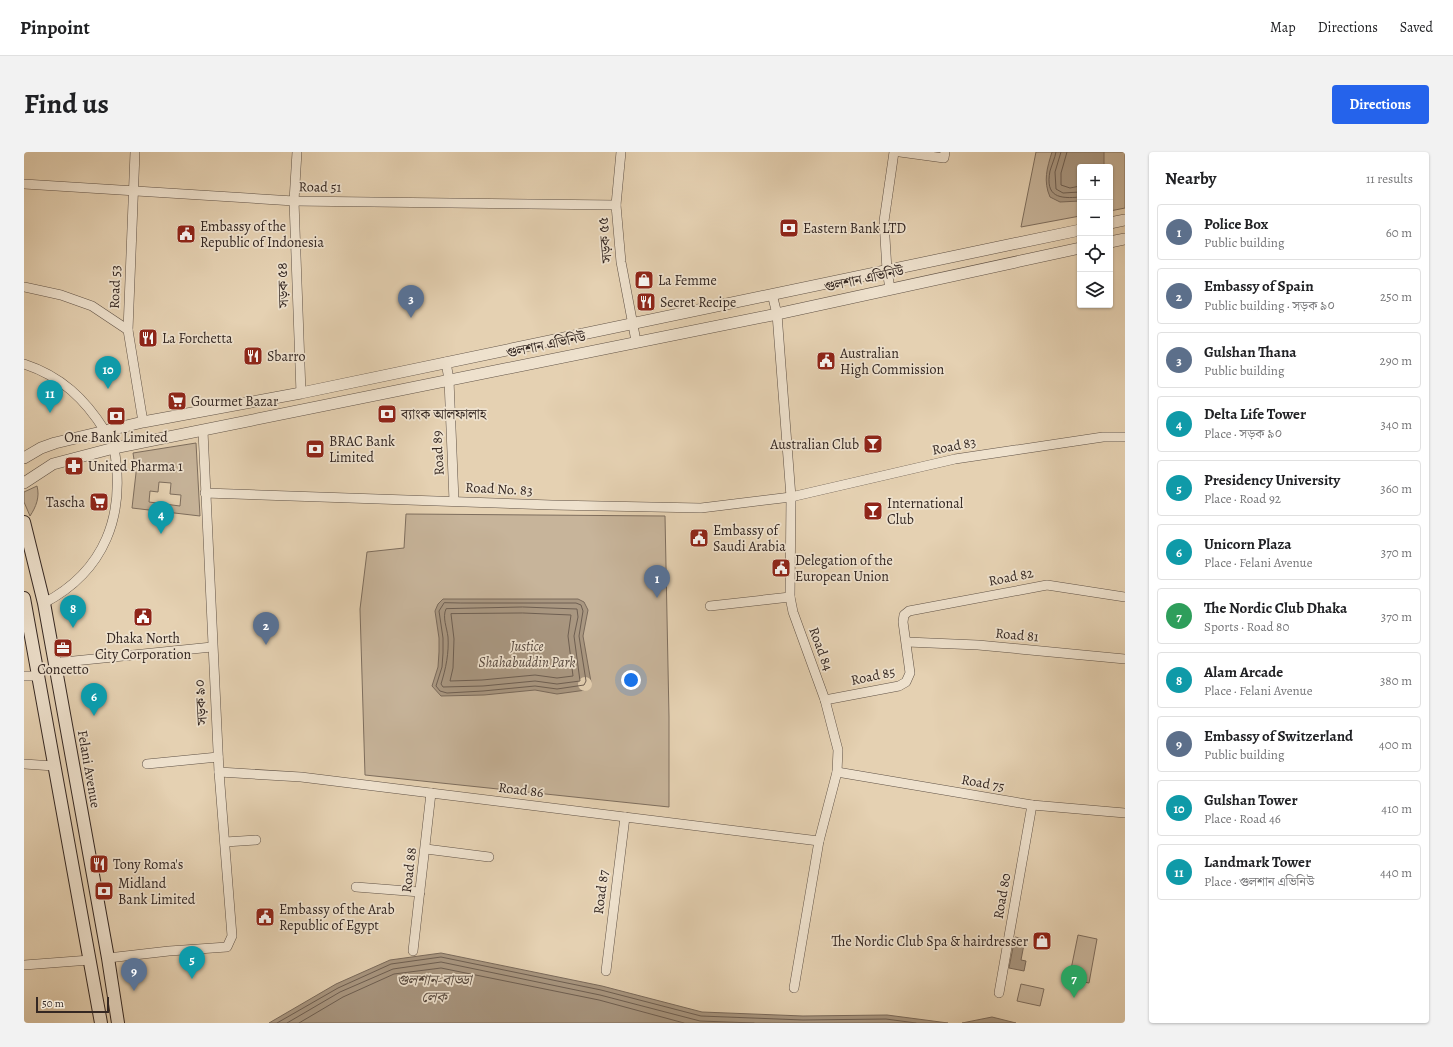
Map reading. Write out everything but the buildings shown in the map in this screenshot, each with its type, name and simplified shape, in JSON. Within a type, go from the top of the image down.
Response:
[{"type":"main road","name":"Felani Avenue","points":[[24,522],[44,604],[108,958],[118,1023]]},
{"type":"main road","points":[[25,606],[101,1023]]},
{"type":"main road","points":[[90,960],[108,958]]},
{"type":"street","name":"Road 53","points":[[135,152],[132,189],[128,330],[143,422]]},
{"type":"street","name":"সড়ক ৫৪","points":[[297,152],[294,201],[301,393]]},
{"type":"street","name":"সড়ক ৫৫","points":[[621,152],[616,205],[620,262],[636,342]]},
{"type":"street","points":[[890,289],[887,270],[884,221],[894,152]]},
{"type":"street","points":[[900,152],[945,155]]},
{"type":"street","name":"Road 51","points":[[24,184],[132,189],[294,201],[616,205]]},
{"type":"street","points":[[1113,222],[1125,220]]},
{"type":"street","name":"গুলশান এভিনিউ","points":[[24,458],[41,448],[55,443],[143,422],[301,393],[1077,231]]},
{"type":"street","points":[[1113,241],[1125,239]]},
{"type":"street","name":"গুলশান এভিনিউ","points":[[24,483],[53,464],[114,448],[777,314],[1077,249]]},
{"type":"street","points":[[24,287],[61,295],[92,306],[128,330]]},
{"type":"street","name":"Road 84","points":[[772,294],[777,314],[791,497],[790,597],[793,612],[825,700],[838,750],[837,772],[819,841],[794,988]]},
{"type":"street","name":"Road 89","points":[[446,362],[449,380],[454,501]]},
{"type":"street","points":[[24,364],[50,374],[65,384],[90,408],[105,431]]},
{"type":"street","name":"সড়ক ৯০","points":[[108,958],[169,950],[227,947],[232,936],[218,757],[203,431]]},
{"type":"street","name":"Road 83","points":[[791,497],[955,459],[1103,436],[1125,437]]},
{"type":"street","points":[[44,604],[59,596],[74,584],[98,556],[106,541],[113,523],[118,487],[114,448]]},
{"type":"street","name":"Road No. 83","points":[[205,493],[552,505],[701,508],[791,497]]},
{"type":"street","name":"Road 82","points":[[904,615],[909,612],[1047,585],[1125,597]]},
{"type":"street","points":[[710,606],[790,597]]},
{"type":"street","name":"Road 85","points":[[825,700],[899,686],[906,682],[910,672],[903,622],[904,615]]},
{"type":"street","name":"Road 81","points":[[907,642],[978,645],[1125,659]]},
{"type":"street","points":[[54,663],[212,647]]},
{"type":"street","points":[[24,676],[38,676]]},
{"type":"street","points":[[146,764],[218,757]]},
{"type":"street","points":[[24,764],[54,766]]},
{"type":"street","name":"Road 86","points":[[219,772],[301,777],[819,841]]},
{"type":"street","name":"Road 75","points":[[837,772],[1032,805],[1125,813]]},
{"type":"street","name":"Road 88","points":[[413,951],[426,850],[431,793]]},
{"type":"street","name":"Road 80","points":[[998,993],[1032,805]]},
{"type":"street","name":"Road 87","points":[[606,972],[625,817]]},
{"type":"street","points":[[224,842],[256,840]]},
{"type":"street","points":[[426,850],[489,857]]},
{"type":"street","points":[[356,887],[420,892]]},
{"type":"street","points":[[24,965],[90,960]]},
{"type":"green space","points":[[1036,152],[1125,152],[1125,208],[1113,210],[1113,164],[1077,164],[1077,217],[1021,227]]},
{"type":"green space","points":[[196,443],[200,516],[132,508],[136,473],[133,453]],"holes":[[[159,482],[171,483],[170,494],[181,495],[180,506],[149,502],[150,491],[158,492]]]},
{"type":"green space","points":[[37,486],[37,502],[30,516],[24,502],[24,492]]},
{"type":"green space","name":"Justice Shahabuddin Park","points":[[406,514],[665,516],[669,717],[669,807],[365,775],[360,609],[367,552],[404,548]]},
{"type":"green space","points":[[1078,935],[1097,939],[1089,983],[1069,979]]},
{"type":"green space","points":[[1021,984],[1044,989],[1040,1006],[1017,1001]]},
{"type":"water","points":[[1052,152],[1104,152],[1104,164],[1077,164],[1077,201],[1060,202],[1050,197],[1046,180],[1047,169]]},
{"type":"water","points":[[443,599],[578,599],[584,602],[588,610],[583,636],[591,682],[586,690],[557,694],[535,690],[484,695],[441,696],[432,686],[438,667],[439,652],[439,638],[435,611],[438,604]]},
{"type":"water","points":[[1015,937],[1025,939],[1021,960],[1026,961],[1024,971],[1009,968]]},
{"type":"water","name":"গুলশান-বাড্ডা লেক","points":[[441,953],[602,986],[702,1012],[803,1016],[887,1015],[948,1023],[269,1023],[336,984],[390,960]]},
{"type":"water","points":[[992,1017],[1016,1023],[962,1023]]},
{"type":"pier","points":[[582,677],[588,677],[592,681],[592,687],[588,691],[582,691],[578,687],[578,681]]},
{"type":"place","name":"Eastern Bank LTD","points":[[789,228]]},
{"type":"place","name":"Embassy of the Republic of Indonesia","points":[[186,234]]},
{"type":"place","name":"La Femme","points":[[644,280]]},
{"type":"place","name":"Secret Recipe","points":[[646,302]]},
{"type":"place","name":"Gulshan Thana","points":[[411,318]]},
{"type":"place","name":"La Forchetta","points":[[148,338]]},
{"type":"place","name":"Sbarro","points":[[253,356]]},
{"type":"place","name":"Australian High Commission","points":[[826,361]]},
{"type":"place","name":"Gulshan Tower","points":[[108,389]]},
{"type":"place","name":"Gourmet Bazar","points":[[177,401]]},
{"type":"place","name":"Landmark Tower","points":[[50,413]]},
{"type":"place","name":"ব্যাংক আলফালাহ","points":[[387,414]]},
{"type":"place","name":"One Bank Limited","points":[[116,416]]},
{"type":"place","name":"Australian Club","points":[[873,444]]},
{"type":"place","name":"BRAC Bank Limited","points":[[315,449]]},
{"type":"place","name":"United Pharma 1","points":[[74,466]]},
{"type":"place","name":"Tascha","points":[[99,502]]},
{"type":"place","name":"International Club","points":[[873,511]]},
{"type":"place","name":"Delta Life Tower","points":[[161,534]]},
{"type":"place","name":"Embassy of Saudi Arabia","points":[[699,538]]},
{"type":"place","name":"Delegation of the European Union","points":[[781,568]]},
{"type":"place","name":"Police Box","points":[[657,598]]},
{"type":"place","name":"Dhaka North City Corporation","points":[[143,617]]},
{"type":"place","name":"Alam Arcade","points":[[73,628]]},
{"type":"place","name":"Embassy of Spain","points":[[266,645]]},
{"type":"place","name":"Concetto","points":[[63,648]]},
{"type":"place","name":"Unicorn Plaza","points":[[94,716]]},
{"type":"place","name":"Tony Roma's","points":[[99,864]]},
{"type":"place","name":"Midland Bank Limited","points":[[104,891]]},
{"type":"place","name":"Embassy of the Arab Republic of Egypt","points":[[265,917]]},
{"type":"place","name":"The Nordic Club Spa & hairdresser","points":[[1042,941]]},
{"type":"place","name":"Presidency University","points":[[192,979]]},
{"type":"place","name":"Embassy of Switzerland","points":[[134,991]]},
{"type":"place","name":"The Nordic Club Dhaka","points":[[1074,998]]}]
